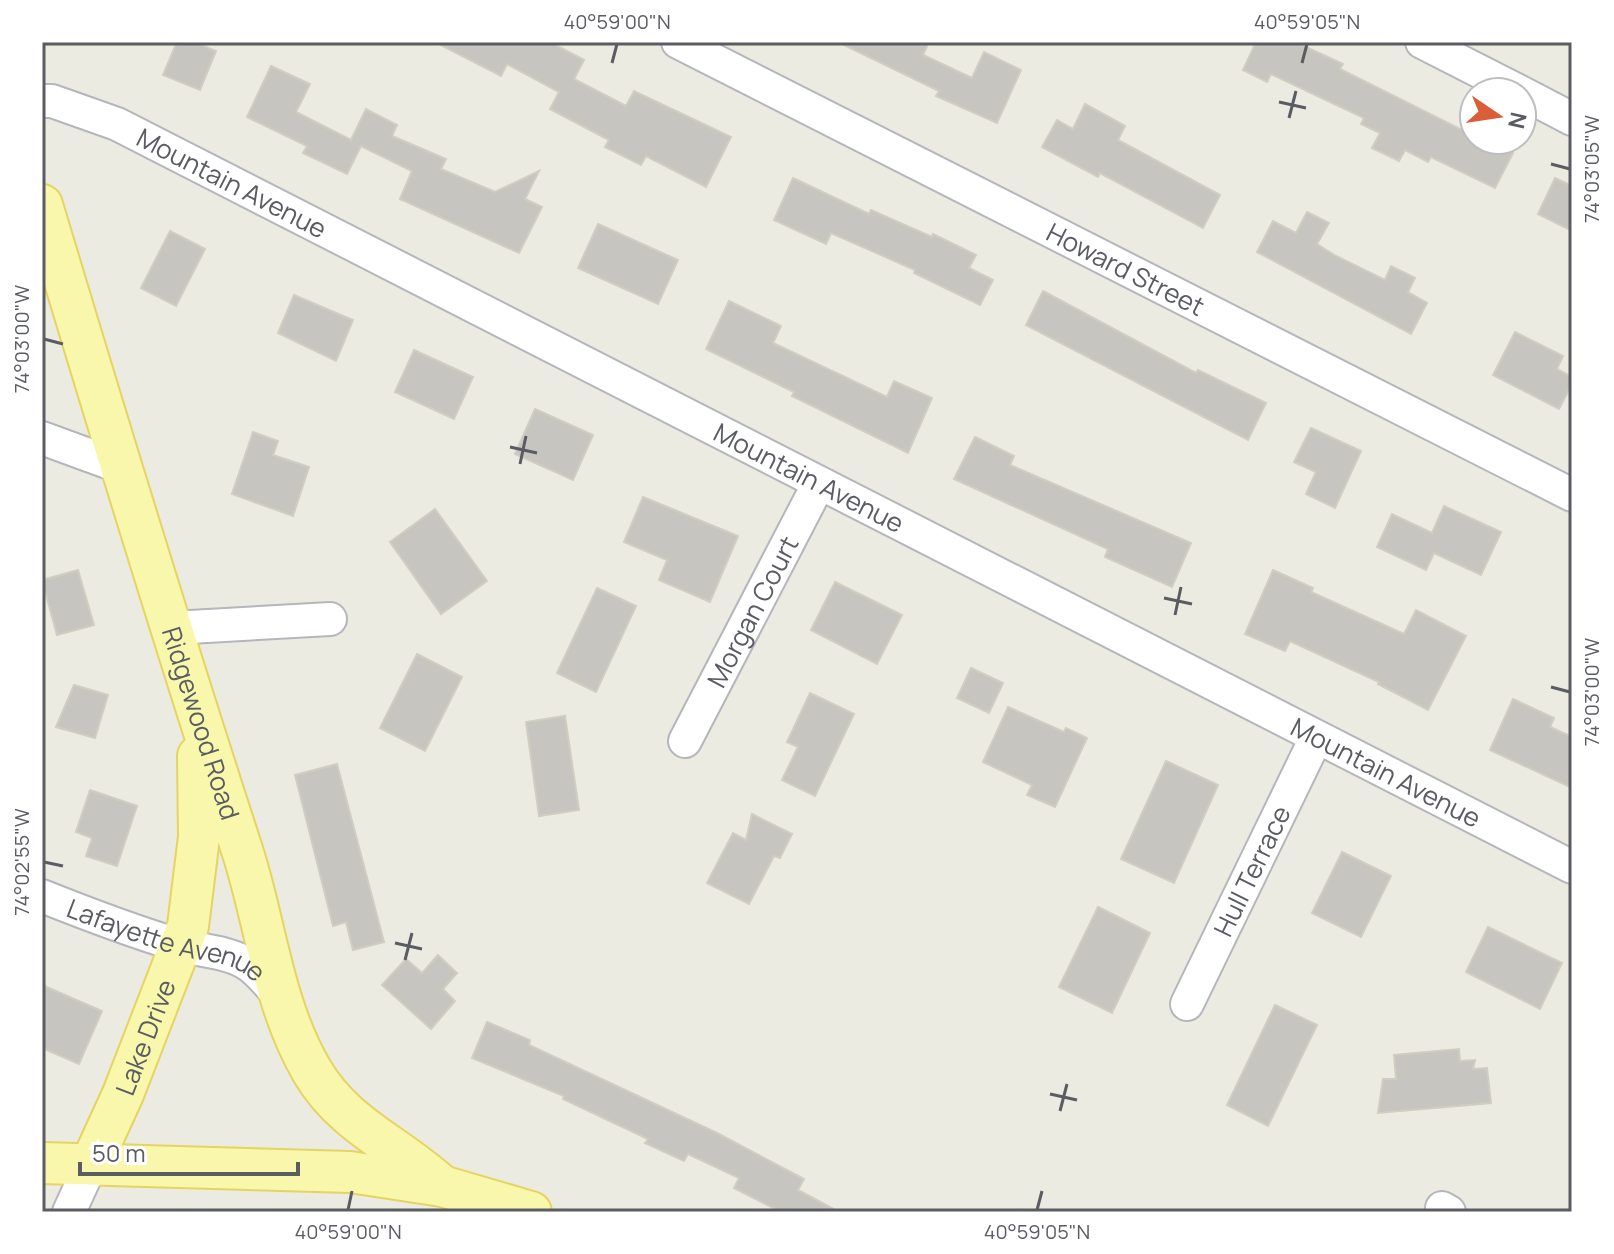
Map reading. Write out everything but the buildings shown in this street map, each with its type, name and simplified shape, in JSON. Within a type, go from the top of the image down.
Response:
[{"type":"main road","name":"Ridgewood Road","points":[[42,205],[196,712],[247,866],[280,997],[311,1070],[336,1105],[370,1134],[421,1166],[427,1183]]},
{"type":"main road","name":"Lake Drive","points":[[91,1164],[123,1094],[182,946],[192,899],[199,837],[196,712]]},
{"type":"main road","points":[[42,1163],[350,1172],[427,1183],[531,1212]]},
{"type":"street","name":"Howard Street","points":[[678,42],[1572,495]]},
{"type":"street","points":[[1422,42],[1488,76]]},
{"type":"street","name":"Mountain Avenue","points":[[42,101],[52,101],[117,124],[1572,867]]},
{"type":"street","points":[[1538,102],[1572,119]]},
{"type":"street","points":[[42,438],[121,467]]},
{"type":"street","name":"Morgan Court","points":[[685,741],[819,483]]},
{"type":"street","points":[[172,628],[330,619]]},
{"type":"street","name":"Hull Terrace","points":[[1187,1004],[1316,738]]},
{"type":"street","name":"Lafayette Avenue","points":[[42,896],[182,946],[224,954],[244,962],[258,972],[280,997]]},
{"type":"street","name":"Lake Drive","points":[[69,1212],[91,1164]]}]
